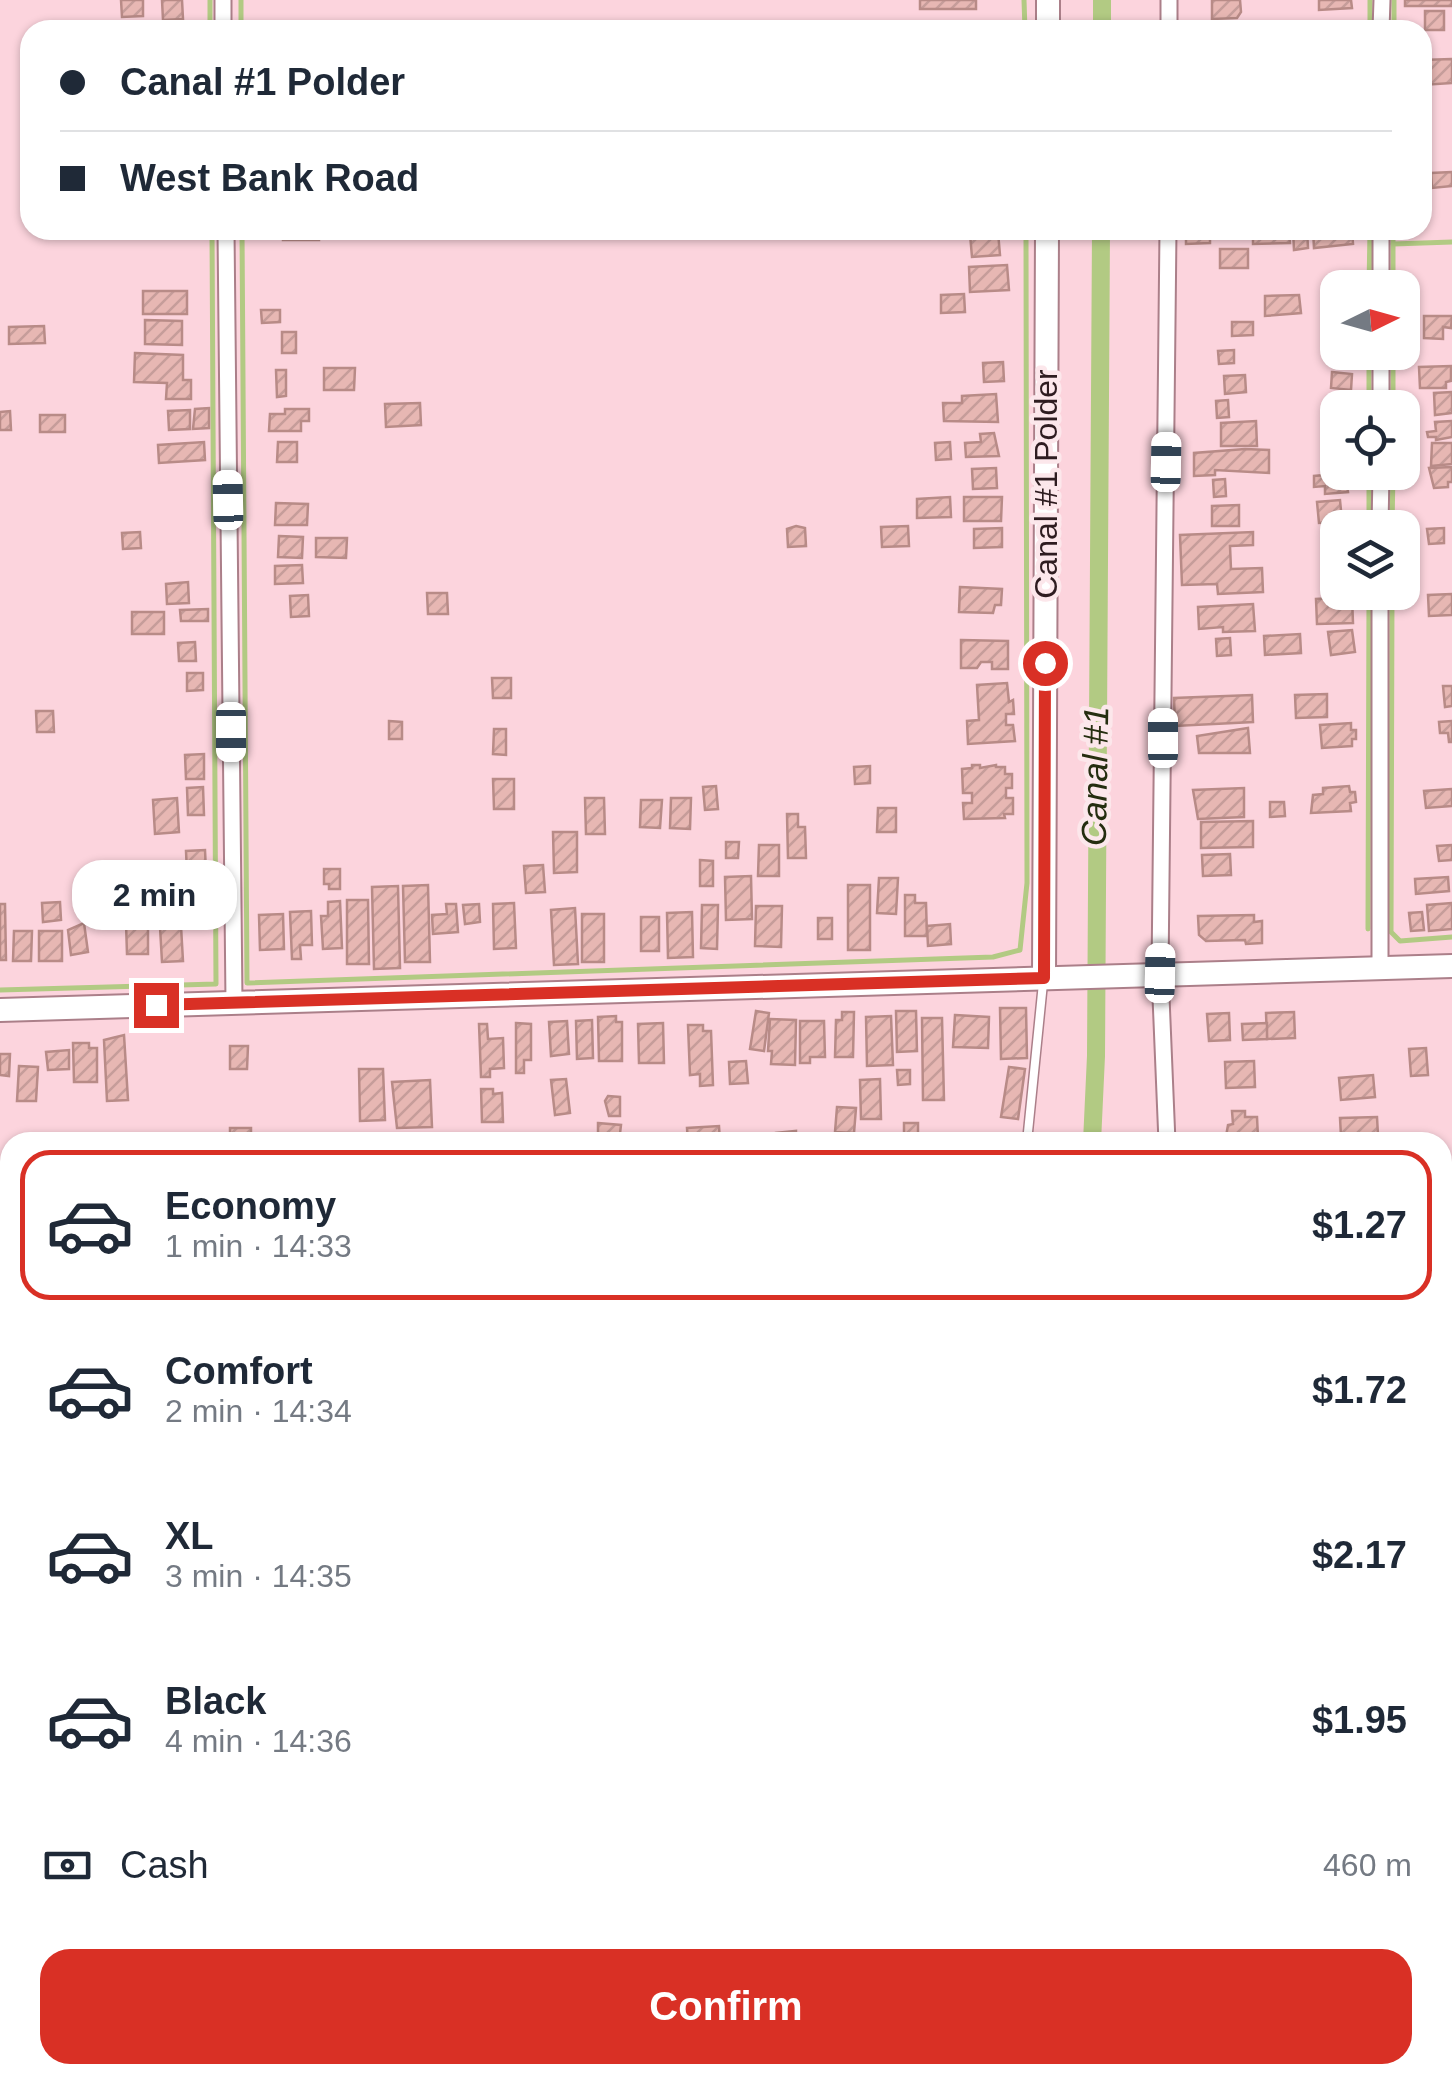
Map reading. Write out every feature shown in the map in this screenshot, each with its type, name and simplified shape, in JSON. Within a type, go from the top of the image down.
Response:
[{"type":"street","points":[[226,240],[234,1002]]},
{"type":"street","name":"Canal #1 Polder","points":[[1048,240],[1055,977]]},
{"type":"street","points":[[1166,1132],[1151,974],[1168,240]]},
{"type":"street","points":[[1381,240],[1381,270]]},
{"type":"street","points":[[1380,610],[1380,968]]},
{"type":"street","points":[[0,1010],[1452,966]]},
{"type":"lane","points":[[1029,1132],[1055,977]]},
{"type":"building","points":[[121,0],[143,0],[143,16],[122,17]]},
{"type":"building","points":[[162,0],[182,0],[183,19],[163,20]]},
{"type":"building","points":[[920,0],[976,0],[976,9],[920,9]]},
{"type":"building","points":[[1212,0],[1240,0],[1241,12],[1237,18],[1212,19]]},
{"type":"building","points":[[1319,0],[1351,0],[1352,8],[1319,10]]},
{"type":"building","points":[[1405,0],[1452,0],[1452,6],[1405,6]]},
{"type":"building","points":[[1425,11],[1444,11],[1444,30],[1432,30],[1432,20],[1425,20]]},
{"type":"building","points":[[1452,59],[1452,83],[1432,84],[1432,60]]},
{"type":"building","points":[[1452,172],[1452,186],[1432,188],[1432,173]]},
{"type":"building","points":[[971,240],[999,240],[1000,255],[972,257]]},
{"type":"building","points":[[1186,240],[1210,240],[1210,243],[1186,244]]},
{"type":"building","points":[[1253,240],[1290,243],[1253,244]]},
{"type":"building","points":[[1294,240],[1308,240],[1308,248],[1294,250]]},
{"type":"building","points":[[1314,240],[1353,240],[1353,244],[1314,248]]},
{"type":"building","points":[[1220,249],[1248,249],[1248,268],[1220,268]]},
{"type":"building","points":[[1007,265],[1009,290],[970,292],[969,267]]},
{"type":"building","points":[[143,291],[187,291],[187,314],[143,314]]},
{"type":"building","points":[[964,294],[965,312],[941,313],[941,295]]},
{"type":"building","points":[[1299,295],[1301,313],[1265,316],[1265,296]]},
{"type":"building","points":[[261,310],[280,310],[280,322],[262,323]]},
{"type":"building","points":[[1424,316],[1452,316],[1451,328],[1443,327],[1443,339],[1424,338]]},
{"type":"building","points":[[145,320],[182,321],[182,345],[145,344]]},
{"type":"building","points":[[1232,322],[1253,322],[1253,335],[1232,336]]},
{"type":"building","points":[[44,326],[45,343],[9,344],[9,327]]},
{"type":"building","points":[[282,332],[296,332],[296,353],[282,353]]},
{"type":"building","points":[[1234,350],[1234,363],[1219,364],[1218,351]]},
{"type":"building","points":[[135,353],[183,355],[183,380],[191,380],[191,399],[166,399],[167,383],[134,382]]},
{"type":"building","points":[[1003,362],[1004,381],[984,382],[983,363]]},
{"type":"building","points":[[1451,366],[1451,381],[1446,382],[1446,388],[1420,388],[1420,367]]},
{"type":"building","points":[[324,368],[355,368],[354,390],[324,390]]},
{"type":"building","points":[[276,370],[286,370],[286,396],[277,397]]},
{"type":"building","points":[[1332,372],[1352,374],[1351,390],[1331,388]]},
{"type":"building","points":[[1245,375],[1246,392],[1225,394],[1224,376]]},
{"type":"building","points":[[1452,392],[1452,413],[1435,415],[1434,393]]},
{"type":"building","points":[[996,394],[998,422],[944,421],[943,403],[962,403],[962,396]]},
{"type":"building","points":[[1228,400],[1229,417],[1217,418],[1216,401]]},
{"type":"building","points":[[420,403],[421,425],[386,427],[385,404]]},
{"type":"building","points":[[209,408],[209,428],[193,429],[195,409]]},
{"type":"building","points":[[285,409],[309,409],[309,421],[301,421],[301,431],[269,431],[270,414],[285,414]]},
{"type":"building","points":[[190,410],[190,429],[169,430],[168,411]]},
{"type":"building","points":[[10,411],[11,430],[0,430],[0,412]]},
{"type":"building","points":[[40,415],[65,415],[65,432],[40,432]]},
{"type":"building","points":[[1256,421],[1257,446],[1221,446],[1221,423]]},
{"type":"building","points":[[1452,421],[1452,437],[1428,437],[1427,432],[1436,431],[1435,422]]},
{"type":"building","points":[[994,433],[999,456],[966,457],[965,443],[981,442],[980,434]]},
{"type":"building","points":[[204,442],[205,460],[159,463],[158,445]]},
{"type":"building","points":[[278,442],[297,442],[297,462],[277,462]]},
{"type":"building","points":[[950,442],[951,459],[936,460],[935,443]]},
{"type":"building","points":[[1432,443],[1452,443],[1452,464],[1431,466]]},
{"type":"building","points":[[1269,450],[1269,473],[1215,470],[1215,475],[1194,476],[1194,453]]},
{"type":"building","points":[[1452,467],[1448,487],[1434,488],[1429,468]]},
{"type":"building","points":[[996,468],[997,488],[973,489],[972,469]]},
{"type":"building","points":[[1320,475],[1320,486],[1314,487],[1314,476]]},
{"type":"building","points":[[1225,479],[1226,496],[1214,497],[1213,480]]},
{"type":"building","points":[[1325,490],[1348,492],[1325,494]]},
{"type":"building","points":[[950,497],[951,517],[917,518],[917,499]]},
{"type":"building","points":[[964,497],[1002,497],[1001,521],[964,521]]},
{"type":"building","points":[[1340,500],[1341,510],[1320,510],[1319,523],[1317,502]]},
{"type":"building","points":[[276,503],[308,504],[307,525],[275,525]]},
{"type":"building","points":[[1239,505],[1239,526],[1212,526],[1212,506]]},
{"type":"building","points":[[908,526],[909,546],[882,547],[881,527]]},
{"type":"building","points":[[805,528],[806,546],[788,547],[787,529]]},
{"type":"building","points":[[1002,528],[1002,547],[974,548],[974,529]]},
{"type":"building","points":[[1444,528],[1444,543],[1429,544],[1427,529]]},
{"type":"building","points":[[140,532],[141,548],[123,549],[122,533]]},
{"type":"building","points":[[1253,532],[1253,545],[1230,546],[1231,569],[1262,568],[1263,592],[1218,594],[1217,584],[1182,585],[1180,535]]},
{"type":"building","points":[[279,536],[303,537],[302,558],[278,557]]},
{"type":"building","points":[[316,538],[347,538],[346,558],[316,557]]},
{"type":"building","points":[[302,565],[303,583],[275,584],[275,566]]},
{"type":"building","points":[[188,582],[189,603],[167,604],[166,584]]},
{"type":"building","points":[[960,587],[1002,589],[1001,605],[995,605],[993,613],[959,612]]},
{"type":"building","points":[[427,593],[447,593],[448,614],[428,614]]},
{"type":"building","points":[[1452,594],[1452,615],[1429,616],[1428,595]]},
{"type":"building","points":[[308,595],[309,616],[291,617],[290,596]]},
{"type":"building","points":[[1316,599],[1320,599],[1320,610],[1352,610],[1353,623],[1317,624]]},
{"type":"building","points":[[1253,604],[1255,631],[1199,629],[1198,607]]},
{"type":"building","points":[[208,609],[208,621],[181,621],[180,610]]},
{"type":"building","points":[[132,612],[164,612],[164,634],[132,634]]},
{"type":"building","points":[[1352,630],[1355,652],[1331,655],[1328,632]]},
{"type":"building","points":[[1300,634],[1301,653],[1265,655],[1264,636]]},
{"type":"building","points":[[1230,638],[1231,655],[1217,656],[1216,639]]},
{"type":"building","points":[[961,640],[1008,641],[1008,669],[992,669],[992,662],[981,662],[977,668],[961,668]]},
{"type":"building","points":[[195,642],[196,661],[179,661],[178,643]]},
{"type":"building","points":[[187,673],[203,673],[203,690],[187,691]]},
{"type":"building","points":[[492,678],[511,678],[511,698],[493,698]]},
{"type":"building","points":[[1007,683],[1014,714],[1006,714],[1006,725],[1013,725],[1015,741],[968,744],[967,721],[979,720],[977,685]]},
{"type":"building","points":[[1443,686],[1452,686],[1452,706],[1445,707]]},
{"type":"building","points":[[1327,694],[1327,717],[1296,718],[1295,695]]},
{"type":"building","points":[[1252,695],[1253,722],[1175,726],[1174,698]]},
{"type":"building","points":[[36,711],[53,711],[54,732],[37,732]]},
{"type":"building","points":[[389,721],[402,722],[402,739],[389,739]]},
{"type":"building","points":[[1452,721],[1449,742],[1448,733],[1440,733],[1439,722]]},
{"type":"building","points":[[1351,723],[1351,730],[1356,730],[1352,746],[1322,748],[1320,725]]},
{"type":"building","points":[[1248,728],[1250,753],[1199,753],[1197,736]]},
{"type":"building","points":[[494,729],[506,729],[506,755],[493,754]]},
{"type":"building","points":[[204,754],[204,779],[186,779],[185,755]]},
{"type":"building","points":[[972,765],[1005,767],[1005,774],[1012,774],[1012,788],[1006,788],[1006,798],[1013,798],[1013,814],[1004,814],[1005,818],[964,819],[963,803],[972,803],[972,793],[963,793],[962,769]]},
{"type":"building","points":[[870,766],[870,783],[855,784],[854,767]]},
{"type":"building","points":[[493,779],[514,779],[514,809],[494,809]]},
{"type":"building","points":[[716,786],[718,809],[705,810],[703,787]]},
{"type":"building","points":[[1349,786],[1350,792],[1355,792],[1356,802],[1350,803],[1351,811],[1311,813],[1313,795],[1323,794],[1323,788]]},
{"type":"building","points":[[203,787],[204,815],[188,815],[187,788]]},
{"type":"building","points":[[1244,788],[1244,817],[1198,819],[1193,790]]},
{"type":"building","points":[[1452,789],[1452,806],[1426,808],[1424,791]]},
{"type":"building","points":[[177,798],[179,832],[155,834],[153,800]]},
{"type":"building","points":[[585,798],[604,798],[605,834],[586,834]]},
{"type":"building","points":[[671,798],[691,798],[690,829],[670,828]]},
{"type":"building","points":[[641,800],[662,800],[660,828],[640,827]]},
{"type":"building","points":[[1270,802],[1284,802],[1285,816],[1270,817]]},
{"type":"building","points":[[878,808],[896,808],[896,832],[877,832]]},
{"type":"building","points":[[787,814],[798,814],[798,827],[805,827],[806,858],[788,858]]},
{"type":"building","points":[[1253,821],[1253,847],[1201,848],[1201,822]]},
{"type":"building","points":[[553,832],[577,832],[577,872],[554,873]]},
{"type":"building","points":[[726,842],[739,842],[738,858],[726,858]]},
{"type":"building","points":[[759,845],[779,845],[779,876],[758,876]]},
{"type":"building","points":[[1452,845],[1452,860],[1439,861],[1437,846]]},
{"type":"building","points":[[205,850],[207,894],[188,895],[186,851]]},
{"type":"building","points":[[1230,854],[1231,875],[1203,876],[1202,855]]},
{"type":"building","points":[[700,860],[713,861],[713,886],[700,886]]},
{"type":"building","points":[[543,865],[545,892],[526,893],[524,866]]},
{"type":"building","points":[[324,869],[340,869],[340,889],[329,889],[329,884],[324,884]]},
{"type":"building","points":[[751,876],[752,919],[726,920],[725,877]]},
{"type":"building","points":[[1448,877],[1449,891],[1416,894],[1415,879]]},
{"type":"building","points":[[879,878],[898,878],[896,914],[877,913]]},
{"type":"building","points":[[428,885],[430,962],[405,962],[403,886]]},
{"type":"building","points":[[848,885],[870,885],[870,950],[848,950]]},
{"type":"building","points":[[398,886],[400,968],[374,969],[372,887]]},
{"type":"building","points":[[905,895],[915,895],[915,903],[926,903],[927,936],[905,936]]},
{"type":"building","points":[[347,900],[368,900],[369,964],[347,964]]},
{"type":"building","points":[[340,901],[342,948],[323,949],[321,916],[328,916],[328,902]]},
{"type":"building","points":[[60,902],[61,920],[43,922],[42,903]]},
{"type":"building","points":[[190,903],[206,903],[206,925],[190,925]]},
{"type":"building","points":[[514,903],[516,948],[494,949],[493,904]]},
{"type":"building","points":[[1452,903],[1452,929],[1429,931],[1427,905]]},
{"type":"building","points":[[0,904],[5,904],[6,960],[0,960]]},
{"type":"building","points":[[446,904],[456,904],[458,932],[433,934],[432,915],[447,914]]},
{"type":"building","points":[[479,904],[480,922],[465,924],[463,905]]},
{"type":"building","points":[[702,905],[718,905],[717,949],[701,948]]},
{"type":"building","points":[[756,906],[782,906],[781,947],[755,946]]},
{"type":"building","points":[[575,908],[578,964],[554,965],[551,910]]},
{"type":"building","points":[[311,911],[312,945],[300,945],[301,959],[292,959],[290,912]]},
{"type":"building","points":[[692,912],[693,957],[668,958],[667,913]]},
{"type":"building","points":[[1422,912],[1424,930],[1411,931],[1409,913]]},
{"type":"building","points":[[283,914],[284,949],[260,950],[259,915]]},
{"type":"building","points":[[582,914],[604,914],[604,962],[582,962]]},
{"type":"building","points":[[1254,915],[1254,922],[1262,921],[1262,943],[1206,941],[1199,935],[1198,916]]},
{"type":"building","points":[[641,917],[659,917],[659,951],[641,951]]},
{"type":"building","points":[[818,918],[832,918],[832,939],[818,939]]},
{"type":"building","points":[[84,923],[88,952],[71,955],[68,930]]},
{"type":"building","points":[[126,923],[148,923],[148,954],[127,954]]},
{"type":"building","points":[[950,924],[951,944],[928,946],[927,926]]},
{"type":"building","points":[[181,926],[183,961],[162,962],[160,927]]},
{"type":"building","points":[[14,931],[32,931],[31,961],[13,961]]},
{"type":"building","points":[[39,931],[62,931],[62,961],[39,961]]},
{"type":"building","points":[[1000,1008],[1026,1008],[1027,1058],[1001,1059]]},
{"type":"building","points":[[756,1011],[769,1013],[764,1051],[750,1049]]},
{"type":"building","points":[[896,1011],[916,1011],[917,1051],[897,1052]]},
{"type":"building","points":[[842,1012],[854,1012],[853,1057],[835,1057],[836,1020],[842,1020]]},
{"type":"building","points":[[1294,1012],[1295,1038],[1267,1039],[1266,1013]]},
{"type":"building","points":[[1229,1013],[1230,1040],[1209,1041],[1207,1014]]},
{"type":"building","points":[[955,1015],[989,1017],[988,1048],[953,1047]]},
{"type":"building","points":[[616,1016],[616,1022],[622,1022],[622,1061],[599,1061],[598,1017]]},
{"type":"building","points":[[891,1016],[893,1065],[867,1066],[866,1017]]},
{"type":"building","points":[[922,1018],[942,1018],[944,1100],[923,1100]]},
{"type":"building","points":[[770,1019],[796,1020],[795,1065],[771,1064]]},
{"type":"building","points":[[592,1020],[593,1058],[577,1059],[576,1021]]},
{"type":"building","points":[[567,1021],[569,1054],[551,1056],[549,1022]]},
{"type":"building","points":[[800,1021],[824,1021],[825,1057],[810,1057],[810,1063],[800,1063]]},
{"type":"building","points":[[516,1023],[531,1024],[531,1060],[524,1060],[524,1073],[516,1073]]},
{"type":"building","points":[[663,1023],[664,1063],[639,1063],[638,1024]]},
{"type":"building","points":[[1267,1023],[1267,1039],[1243,1040],[1242,1024]]},
{"type":"building","points":[[479,1024],[487,1024],[488,1039],[503,1038],[504,1068],[490,1069],[490,1077],[481,1077]]},
{"type":"building","points":[[688,1025],[703,1025],[703,1031],[711,1031],[713,1085],[700,1086],[700,1074],[690,1075]]},
{"type":"building","points":[[124,1035],[128,1100],[107,1101],[104,1040]]},
{"type":"building","points":[[73,1043],[89,1043],[89,1048],[97,1048],[97,1082],[74,1082]]},
{"type":"building","points":[[230,1046],[248,1046],[247,1069],[230,1069]]},
{"type":"building","points":[[1426,1048],[1428,1075],[1411,1076],[1409,1049]]},
{"type":"building","points":[[69,1050],[69,1069],[48,1070],[46,1052]]},
{"type":"building","points":[[0,1054],[10,1054],[9,1076],[0,1075]]},
{"type":"building","points":[[746,1061],[748,1083],[730,1084],[729,1062]]},
{"type":"building","points":[[1254,1061],[1255,1087],[1226,1088],[1225,1062]]},
{"type":"building","points":[[19,1066],[38,1067],[36,1101],[17,1101]]},
{"type":"building","points":[[1009,1067],[1025,1069],[1018,1119],[1001,1117]]},
{"type":"building","points":[[359,1069],[383,1069],[385,1120],[360,1121]]},
{"type":"building","points":[[897,1070],[910,1070],[910,1084],[898,1085]]},
{"type":"building","points":[[1373,1075],[1375,1097],[1341,1100],[1339,1078]]},
{"type":"building","points":[[566,1079],[570,1113],[555,1115],[551,1080]]},
{"type":"building","points":[[880,1079],[881,1119],[861,1119],[860,1080]]},
{"type":"building","points":[[430,1080],[432,1127],[397,1128],[392,1082]]},
{"type":"building","points":[[481,1089],[502,1093],[503,1122],[482,1122]]},
{"type":"building","points":[[608,1096],[620,1097],[620,1116],[609,1116],[605,1101]]},
{"type":"building","points":[[837,1107],[856,1108],[854,1132],[835,1132]]},
{"type":"building","points":[[1232,1111],[1245,1111],[1245,1117],[1257,1117],[1258,1132],[1227,1132],[1228,1125],[1233,1124]]},
{"type":"building","points":[[1377,1117],[1378,1132],[1341,1132],[1340,1118]]},
{"type":"building","points":[[598,1123],[621,1125],[620,1132],[598,1132]]},
{"type":"building","points":[[904,1123],[918,1123],[918,1132],[904,1132]]},
{"type":"building","points":[[719,1126],[719,1132],[687,1132],[687,1128]]},
{"type":"building","points":[[230,1128],[251,1128],[251,1132],[230,1132]]},
{"type":"waterway","points":[[210,0],[210,20]]},
{"type":"waterway","points":[[241,0],[241,20]]},
{"type":"waterway","points":[[1024,0],[1025,20]]},
{"type":"waterway","name":"Canal #1","points":[[1102,0],[1102,20]]},
{"type":"waterway","points":[[1370,0],[1370,20]]},
{"type":"waterway","points":[[1394,0],[1394,20]]},
{"type":"waterway","points":[[0,990],[216,984],[212,240]]},
{"type":"waterway","points":[[242,240],[247,983],[993,957],[1020,950],[1027,883],[1026,240]]},
{"type":"waterway","name":"Canal #1","points":[[1092,1132],[1101,240]]},
{"type":"waterway","points":[[1369,270],[1370,240]]},
{"type":"waterway","points":[[1393,240],[1393,270]]},
{"type":"waterway","points":[[1393,244],[1452,242]]},
{"type":"waterway","points":[[1369,370],[1369,390]]},
{"type":"waterway","points":[[1393,370],[1393,390]]},
{"type":"waterway","points":[[1369,490],[1369,510]]},
{"type":"waterway","points":[[1392,510],[1393,490]]},
{"type":"waterway","points":[[1368,929],[1369,610]]},
{"type":"waterway","points":[[1392,610],[1391,932],[1400,941],[1452,937]]},
{"type":"route","points":[[156,1005],[1044,978],[1045,663]]}]
